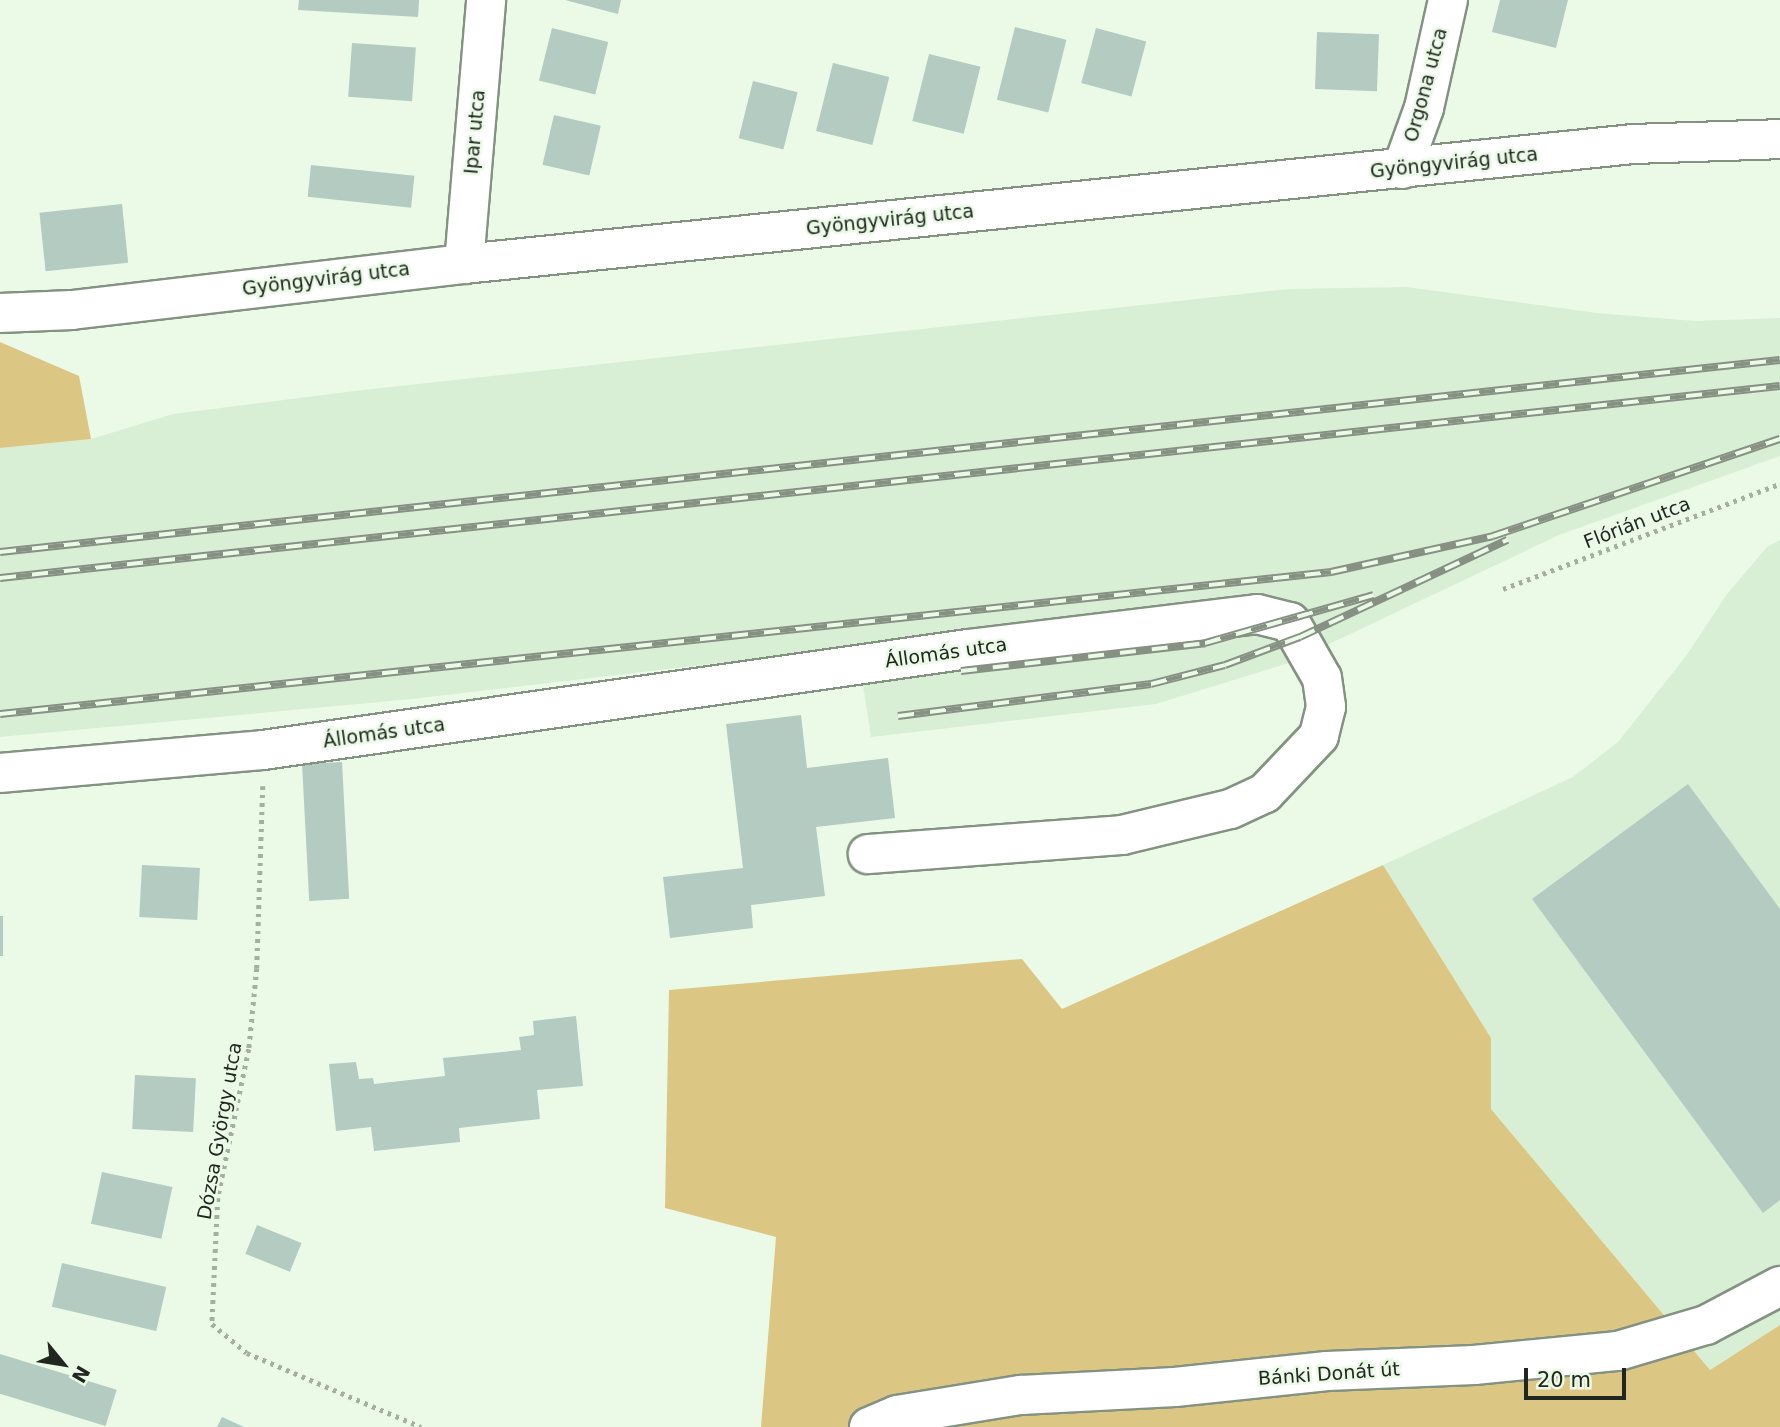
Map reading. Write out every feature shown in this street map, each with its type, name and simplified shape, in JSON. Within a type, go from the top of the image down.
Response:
[{"type":"street","name":"Ipar utca","points":[[464,264],[486,0]]},
{"type":"street","name":"Orgona utca","points":[[1402,169],[1424,108],[1448,0]]},
{"type":"street","name":"Gyöngyvirág utca","points":[[0,313],[72,310],[464,264],[1633,144],[1780,139]]},
{"type":"street","name":"Állomás utca","points":[[0,773],[263,750],[968,649],[1257,614],[1290,622],[1322,678],[1326,707],[1319,736],[1265,793],[1230,809],[1122,835],[868,854]]},
{"type":"street","name":"Bánki Donát út","points":[[869,1427],[897,1415],[1021,1395],[1175,1387],[1327,1371],[1474,1365],[1618,1351],[1706,1325],[1780,1286]]},
{"type":"path","name":"Flórián utca","points":[[1503,589],[1780,484]]},
{"type":"path","name":"Dózsa György utca","points":[[263,750],[263,893],[257,968],[249,1049],[218,1198],[212,1324],[247,1353],[421,1427]]},
{"type":"shaded area","points":[[1407,287],[1597,313],[1696,321],[1780,318],[1780,456],[1559,535],[1289,663],[1156,704],[871,737],[857,647],[412,699],[0,737],[0,448],[91,439],[173,414],[354,391],[1289,289]]},
{"type":"shaded area","points":[[0,342],[79,376],[91,439],[0,448]]},
{"type":"shaded area","points":[[1780,540],[1780,1325],[1710,1370],[1491,1109],[1491,1038],[1383,865],[1573,777],[1618,742],[1686,656],[1727,594],[1767,547]]},
{"type":"shaded area","points":[[1383,865],[1491,1038],[1491,1109],[1710,1370],[1780,1325],[1780,1427],[761,1427],[776,1237],[665,1208],[669,990],[1022,959],[1062,1009]]},
{"type":"building","points":[[299,0],[419,0],[418,17],[298,10]]},
{"type":"building","points":[[565,0],[621,0],[618,14]]},
{"type":"building","points":[[1500,0],[1568,0],[1556,48],[1492,32]]},
{"type":"building","points":[[1015,27],[1066,40],[1048,113],[997,100]]},
{"type":"building","points":[[552,28],[608,42],[595,94],[539,80]]},
{"type":"building","points":[[1096,28],[1146,41],[1131,97],[1081,83]]},
{"type":"building","points":[[1317,32],[1379,34],[1377,91],[1315,89]]},
{"type":"building","points":[[352,43],[416,47],[412,101],[348,97]]},
{"type":"building","points":[[929,54],[980,67],[964,134],[912,121]]},
{"type":"building","points":[[833,63],[889,77],[872,145],[816,131]]},
{"type":"building","points":[[753,81],[798,92],[783,149],[739,138]]},
{"type":"building","points":[[554,115],[601,126],[589,175],[543,165]]},
{"type":"building","points":[[311,165],[414,176],[411,208],[308,197]]},
{"type":"building","points":[[122,204],[128,263],[46,271],[39,213]]},
{"type":"building","points":[[801,715],[807,768],[888,758],[895,818],[816,827],[825,896],[751,905],[753,928],[670,938],[663,877],[743,868],[726,724]]},
{"type":"building","points":[[342,762],[349,899],[309,901],[302,764]]},
{"type":"building","points":[[1688,784],[1780,909],[1780,1200],[1763,1213],[1532,899]]},
{"type":"building","points":[[142,865],[200,868],[197,920],[139,917]]},
{"type":"building","points":[[0,916],[3,916],[3,956],[0,956]]},
{"type":"building","points":[[576,1016],[583,1086],[537,1090],[540,1119],[459,1128],[460,1142],[374,1151],[371,1127],[336,1131],[329,1064],[356,1062],[359,1079],[373,1078],[374,1084],[445,1076],[443,1058],[521,1050],[519,1037],[534,1035],[533,1021]]},
{"type":"building","points":[[135,1075],[196,1078],[193,1132],[132,1129]]},
{"type":"building","points":[[102,1172],[172,1187],[161,1239],[91,1224]]},
{"type":"building","points":[[257,1225],[302,1243],[290,1272],[245,1254]]},
{"type":"building","points":[[62,1263],[166,1287],[156,1331],[52,1307]]},
{"type":"building","points":[[0,1354],[117,1390],[106,1426],[0,1394]]},
{"type":"building","points":[[222,1417],[244,1427],[217,1427]]},
{"type":"railway","points":[[0,552],[1780,360]]},
{"type":"railway","points":[[0,578],[1780,386]]},
{"type":"railway","points":[[0,714],[1331,572],[1493,536],[1780,439]]},
{"type":"railway","points":[[898,716],[1151,684],[1225,665],[1300,637],[1507,540]]},
{"type":"railway","points":[[961,671],[1205,643],[1373,595]]}]
